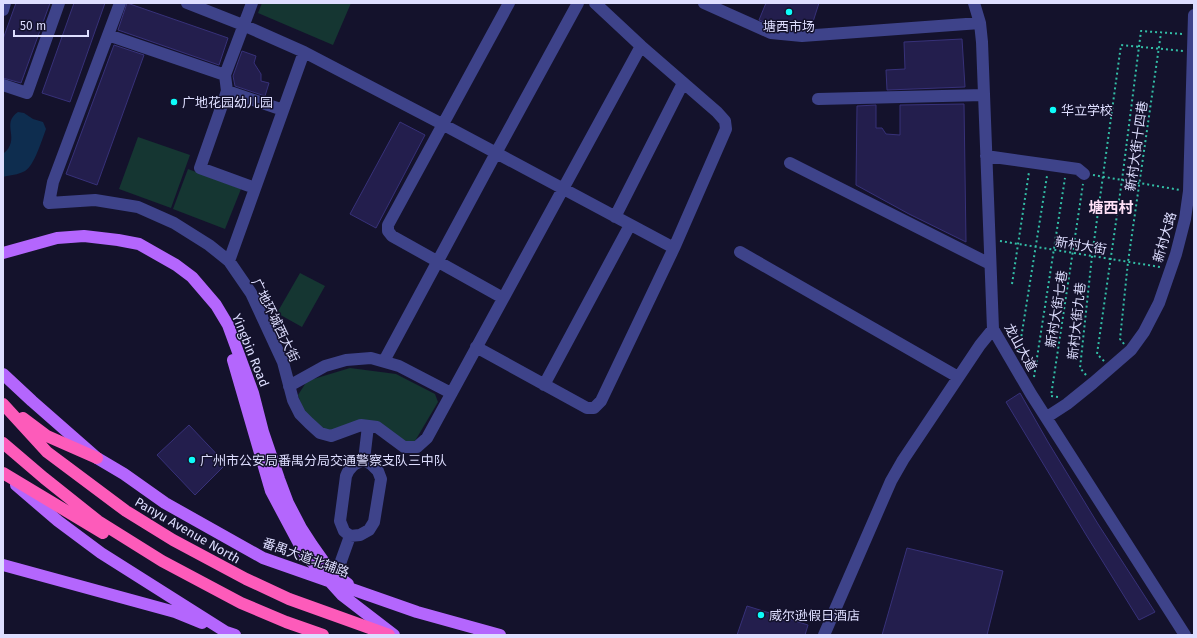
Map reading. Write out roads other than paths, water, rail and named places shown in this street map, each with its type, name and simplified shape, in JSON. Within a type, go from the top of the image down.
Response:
[{"type":"highway","points":[[3,403],[47,436],[98,458]]},
{"type":"highway","name":"Panyu Avenue North","points":[[3,403],[47,452],[126,511],[173,540],[246,579],[289,599],[389,635]]},
{"type":"highway","points":[[3,443],[98,521],[162,561]]},
{"type":"highway","points":[[3,473],[104,534],[162,561],[241,603],[322,635]]},
{"type":"main road","name":"Yingbin Road","points":[[3,253],[57,238],[84,236],[118,240],[139,244],[176,265],[192,277],[216,305],[228,326],[253,393],[268,450],[278,479],[301,528],[324,562],[336,575],[357,591]]},
{"type":"main road","points":[[203,289],[216,314],[234,362],[271,491],[304,553],[342,595],[394,635]]},
{"type":"main road","name":"番禺大道北辅路","points":[[3,374],[98,458],[124,474],[165,503],[262,558],[417,612],[500,635]]},
{"type":"main road","points":[[3,473],[58,520],[102,553],[230,633]]},
{"type":"main road","points":[[3,565],[175,612],[230,633]]},
{"type":"street","points":[[3,10],[5,3]]},
{"type":"street","points":[[3,85],[27,93],[59,3]]},
{"type":"street","points":[[120,3],[108,35],[225,76]]},
{"type":"street","points":[[187,3],[243,25],[304,52],[674,248]]},
{"type":"street","points":[[252,3],[225,76],[227,91],[200,168],[255,188]]},
{"type":"street","points":[[503,298],[392,236],[388,231],[388,225],[509,3]]},
{"type":"street","points":[[384,361],[578,3]]},
{"type":"street","points":[[476,347],[587,408],[594,408],[601,401],[674,248],[726,129],[725,121],[717,112],[594,3]]},
{"type":"street","points":[[704,3],[771,33],[802,36],[980,24]]},
{"type":"street","name":"龙山大道","points":[[974,3],[980,24],[993,329],[1031,394],[1185,635]]},
{"type":"street","name":"新村大路","points":[[1047,417],[1067,404],[1130,350],[1144,332],[1159,303],[1176,254],[1185,219],[1189,191],[1194,15]]},
{"type":"street","name":"广地环城西大街","points":[[108,35],[53,182],[49,203],[95,200],[138,207],[174,224],[209,245],[229,262],[251,294],[283,362],[293,400],[300,414],[320,433],[331,436],[360,425],[368,426]]},
{"type":"street","points":[[364,460],[368,426],[377,427],[404,447],[417,447],[427,438],[641,46]]},
{"type":"street","points":[[229,262],[304,52]]},
{"type":"street","points":[[615,217],[684,83]]},
{"type":"street","points":[[227,91],[283,110]]},
{"type":"street","points":[[818,99],[984,95]]},
{"type":"street","points":[[986,156],[1078,169],[1084,174]]},
{"type":"street","points":[[790,163],[990,264]]},
{"type":"street","points":[[544,384],[630,225]]},
{"type":"street","points":[[740,252],[958,377]]},
{"type":"street","points":[[824,635],[891,481],[958,377],[993,329]]},
{"type":"street","points":[[289,386],[325,366],[346,360],[371,358],[400,366],[451,393]]},
{"type":"street","points":[[364,460],[378,471],[380,479],[374,522],[369,530],[360,536],[350,536],[344,531],[340,521],[346,476],[355,464],[364,460]]},
{"type":"street","points":[[336,575],[350,536]]},
{"type":"water","points":[[18,112],[24,113],[33,119],[43,122],[46,129],[32,164],[25,171],[3,177],[3,154],[11,143],[11,122],[13,117]]},
{"type":"place","name":"塘西市场","points":[[789,12]]},
{"type":"place","name":"广地花园幼儿园","points":[[174,102]]},
{"type":"place","name":"华立学校","points":[[1053,110]]},
{"type":"place","name":"广州市公安局番禺分局交通警察支队三中队","points":[[192,460]]},
{"type":"place","name":"威尔逊假日酒店","points":[[761,615]]},
{"type":"district","name":"塘西村","points":[[1111,208]]}]
